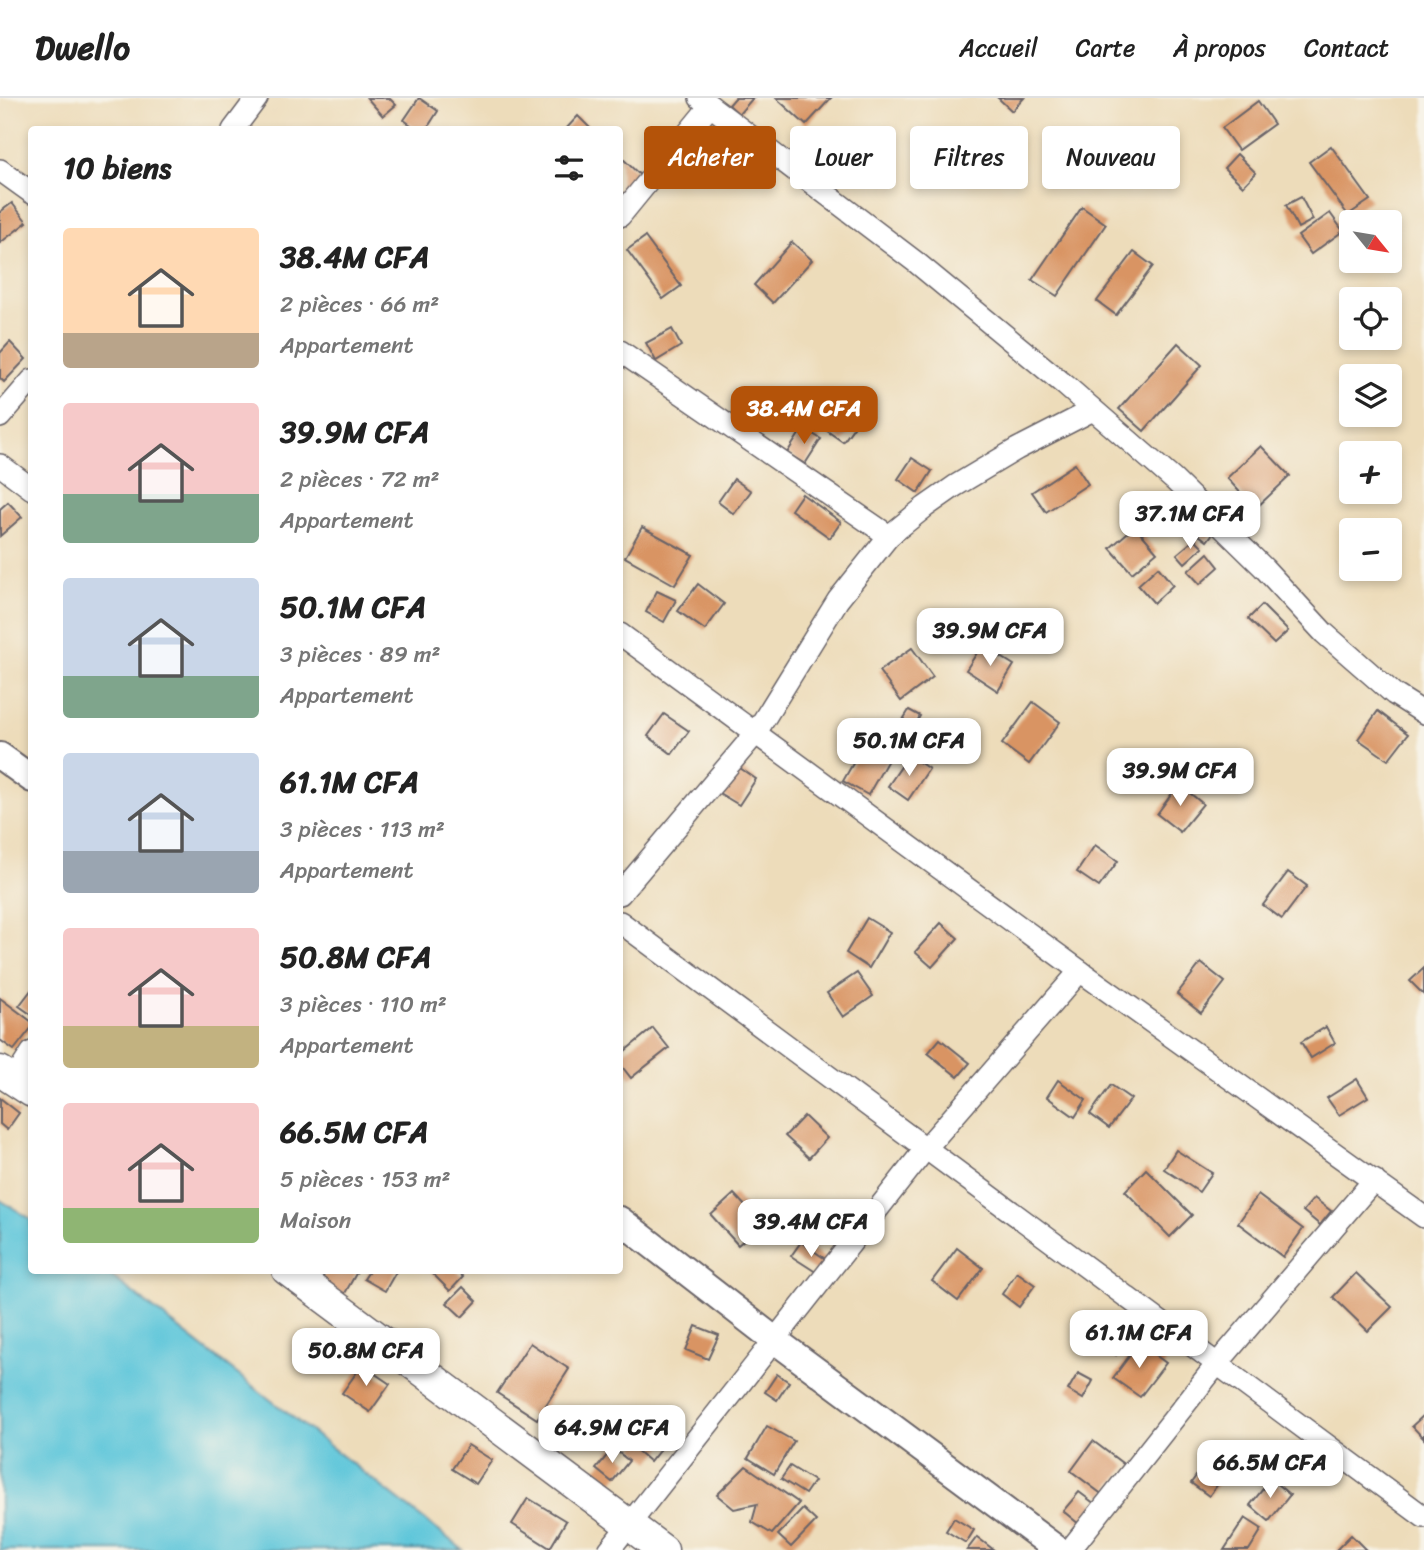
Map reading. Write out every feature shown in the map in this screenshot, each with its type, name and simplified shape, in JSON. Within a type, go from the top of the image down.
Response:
[{"type":"main road","points":[[294,1274],[663,1550]]},
{"type":"street","points":[[236,126],[257,98]]},
{"type":"street","points":[[623,212],[705,102],[917,263],[1093,410],[1183,488],[1264,568],[1324,633],[1394,694],[1424,713]]},
{"type":"street","points":[[0,170],[28,191]]},
{"type":"street","points":[[623,353],[889,536]]},
{"type":"street","points":[[0,417],[28,385]]},
{"type":"street","points":[[623,890],[755,734],[838,600],[889,536],[955,486],[1017,449],[1093,410]]},
{"type":"street","points":[[0,466],[28,486]]},
{"type":"street","points":[[623,636],[1080,971],[1424,1217]]},
{"type":"street","points":[[0,756],[28,776]]},
{"type":"street","points":[[623,924],[1424,1517]]},
{"type":"street","points":[[609,1550],[926,1148],[1080,971]]},
{"type":"street","points":[[15,1081],[28,1059]]},
{"type":"street","points":[[1070,1550],[1217,1364],[1374,1180]]},
{"type":"street","points":[[623,1222],[776,1341],[1058,1550]]},
{"type":"water","points":[[0,1200],[28,1217],[28,1274],[109,1274],[463,1550],[0,1550]]},
{"type":"building","points":[[367,98],[389,98],[396,105],[383,116]]},
{"type":"building","points":[[419,98],[438,111],[429,126],[412,126],[404,120]]},
{"type":"building","points":[[735,98],[753,98],[739,114],[729,105]]},
{"type":"building","points":[[776,98],[831,98],[806,125]]},
{"type":"building","points":[[998,98],[1024,98],[1012,111]]},
{"type":"building","points":[[1258,101],[1274,124],[1238,150],[1222,128]]},
{"type":"building","points":[[578,116],[588,126],[569,126]]},
{"type":"building","points":[[1331,146],[1370,200],[1355,210],[1344,210],[1309,162]]},
{"type":"building","points":[[1237,154],[1256,173],[1243,186],[1224,168]]},
{"type":"building","points":[[623,159],[644,179],[624,201]]},
{"type":"building","points":[[1301,197],[1313,220],[1298,228],[1286,205]]},
{"type":"building","points":[[12,203],[27,222],[0,243],[0,212]]},
{"type":"building","points":[[1082,207],[1106,224],[1057,296],[1032,280]]},
{"type":"building","points":[[1330,213],[1339,225],[1339,234],[1311,254],[1298,236]]},
{"type":"building","points":[[645,237],[681,286],[663,299],[627,250]]},
{"type":"building","points":[[792,242],[812,260],[773,303],[754,285]]},
{"type":"building","points":[[1134,252],[1153,266],[1116,315],[1097,301]]},
{"type":"building","points":[[672,329],[681,346],[656,361],[646,343]]},
{"type":"building","points":[[10,342],[26,359],[4,382],[0,378],[0,353]]},
{"type":"building","points":[[1178,343],[1202,365],[1144,431],[1119,409]]},
{"type":"building","points":[[771,391],[791,411],[776,426],[756,406]]},
{"type":"building","points":[[848,392],[869,406],[843,442],[823,428]]},
{"type":"building","points":[[803,428],[821,439],[805,464],[787,453]]},
{"type":"building","points":[[1261,446],[1290,476],[1255,509],[1227,478]]},
{"type":"building","points":[[912,458],[932,471],[918,493],[898,479]]},
{"type":"building","points":[[1075,464],[1088,484],[1046,512],[1032,492]]},
{"type":"building","points":[[734,479],[751,491],[734,514],[718,502]]},
{"type":"building","points":[[802,494],[841,522],[830,538],[791,510]]},
{"type":"building","points":[[8,502],[22,517],[0,536],[0,509]]},
{"type":"building","points":[[1198,520],[1214,532],[1207,541],[1191,529]]},
{"type":"building","points":[[1135,526],[1157,552],[1132,573],[1110,548]]},
{"type":"building","points":[[642,527],[693,555],[675,585],[625,557]]},
{"type":"building","points":[[1195,539],[1203,547],[1185,563],[1177,554]]},
{"type":"building","points":[[1208,553],[1219,567],[1200,584],[1188,571]]},
{"type":"building","points":[[1158,567],[1173,585],[1154,603],[1138,585]]},
{"type":"building","points":[[698,584],[724,604],[705,630],[678,611]]},
{"type":"building","points":[[657,591],[676,600],[664,622],[646,612]]},
{"type":"building","points":[[1262,605],[1288,631],[1274,644],[1248,619]]},
{"type":"building","points":[[982,645],[1014,665],[998,691],[966,670]]},
{"type":"building","points":[[912,648],[933,677],[901,701],[879,671]]},
{"type":"building","points":[[1033,702],[1060,722],[1029,764],[1002,744]]},
{"type":"building","points":[[909,710],[920,716],[913,729],[901,723]]},
{"type":"building","points":[[1378,711],[1408,734],[1388,760],[1358,739]]},
{"type":"building","points":[[664,714],[689,731],[672,754],[648,736]]},
{"type":"building","points":[[863,746],[888,760],[868,795],[843,781]]},
{"type":"building","points":[[909,755],[929,769],[908,800],[888,786]]},
{"type":"building","points":[[737,766],[756,779],[739,805],[719,793]]},
{"type":"building","points":[[1179,784],[1203,804],[1180,832],[1157,814]]},
{"type":"building","points":[[1095,845],[1118,861],[1099,887],[1077,872]]},
{"type":"building","points":[[1288,872],[1307,886],[1282,919],[1263,905]]},
{"type":"building","points":[[867,918],[890,932],[869,968],[846,953]]},
{"type":"building","points":[[941,923],[958,938],[932,967],[915,952]]},
{"type":"building","points":[[1201,963],[1225,982],[1201,1013],[1177,994]]},
{"type":"building","points":[[1424,968],[1424,995],[1410,981]]},
{"type":"building","points":[[857,973],[873,996],[843,1017],[827,993]]},
{"type":"building","points":[[28,994],[28,1012],[19,1006]]},
{"type":"building","points":[[0,998],[28,1019],[28,1032],[14,1050],[0,1040]]},
{"type":"building","points":[[1326,1027],[1335,1043],[1311,1058],[1301,1042]]},
{"type":"building","points":[[653,1028],[669,1048],[631,1078],[623,1068],[623,1053]]},
{"type":"building","points":[[940,1039],[970,1063],[958,1077],[928,1053]]},
{"type":"building","points":[[1357,1079],[1368,1097],[1339,1115],[1327,1098]]},
{"type":"building","points":[[1058,1080],[1086,1100],[1075,1117],[1047,1097]]},
{"type":"building","points":[[1111,1085],[1131,1099],[1109,1128],[1090,1114]]},
{"type":"building","points":[[0,1098],[19,1113],[7,1130],[0,1124]]},
{"type":"building","points":[[804,1116],[827,1138],[809,1158],[785,1136]]},
{"type":"building","points":[[1176,1150],[1212,1173],[1199,1192],[1164,1169]]},
{"type":"building","points":[[1146,1169],[1192,1215],[1170,1237],[1125,1191]]},
{"type":"building","points":[[734,1194],[762,1224],[738,1245],[711,1215]]},
{"type":"building","points":[[1258,1195],[1303,1229],[1283,1257],[1238,1223]]},
{"type":"building","points":[[1314,1198],[1331,1211],[1320,1225],[1303,1211]]},
{"type":"building","points":[[801,1242],[831,1263],[822,1276],[791,1256]]},
{"type":"building","points":[[957,1248],[983,1268],[958,1301],[932,1281]]},
{"type":"building","points":[[1017,1272],[1035,1285],[1019,1307],[1002,1294]]},
{"type":"building","points":[[1356,1273],[1392,1307],[1368,1331],[1333,1297]]},
{"type":"building","points":[[325,1274],[356,1274],[344,1295],[320,1282]]},
{"type":"building","points":[[367,1274],[395,1274],[385,1291],[364,1279]]},
{"type":"building","points":[[433,1274],[460,1274],[463,1277],[450,1291]]},
{"type":"building","points":[[463,1287],[477,1301],[462,1317],[447,1303]]},
{"type":"building","points":[[1097,1317],[1127,1339],[1116,1355],[1085,1332]]},
{"type":"building","points":[[696,1326],[719,1335],[708,1359],[686,1350]]},
{"type":"building","points":[[530,1343],[569,1369],[537,1419],[497,1393]]},
{"type":"building","points":[[1139,1343],[1166,1363],[1140,1397],[1113,1378]]},
{"type":"building","points":[[362,1365],[390,1384],[370,1412],[342,1393]]},
{"type":"building","points":[[1078,1373],[1093,1381],[1083,1399],[1068,1390]]},
{"type":"building","points":[[777,1374],[789,1382],[777,1400],[765,1392]]},
{"type":"building","points":[[1424,1415],[1424,1439],[1412,1426]]},
{"type":"building","points":[[767,1426],[794,1441],[774,1474],[748,1458]]},
{"type":"building","points":[[651,1429],[666,1442],[650,1462],[634,1448]]},
{"type":"building","points":[[1093,1441],[1126,1466],[1103,1495],[1071,1471]]},
{"type":"building","points":[[468,1445],[492,1460],[476,1484],[452,1469]]},
{"type":"building","points":[[613,1448],[629,1461],[612,1482],[596,1469]]},
{"type":"building","points":[[1214,1451],[1232,1465],[1209,1496],[1191,1483]]},
{"type":"building","points":[[746,1466],[799,1503],[772,1534],[752,1522],[757,1504],[734,1509],[717,1495]]},
{"type":"building","points":[[790,1466],[814,1481],[805,1494],[781,1479]]},
{"type":"building","points":[[1271,1479],[1290,1495],[1269,1521],[1250,1505]]},
{"type":"building","points":[[1079,1492],[1095,1504],[1079,1524],[1063,1511]]},
{"type":"building","points":[[528,1498],[566,1521],[550,1548],[512,1524]]},
{"type":"building","points":[[803,1509],[816,1521],[791,1547],[778,1535]]},
{"type":"building","points":[[954,1518],[974,1530],[966,1543],[946,1531]]},
{"type":"building","points":[[1245,1518],[1262,1529],[1249,1550],[1224,1550]]},
{"type":"building","points":[[1351,1535],[1366,1550],[1336,1550]]},
{"type":"building","points":[[977,1537],[994,1550],[967,1550]]}]
